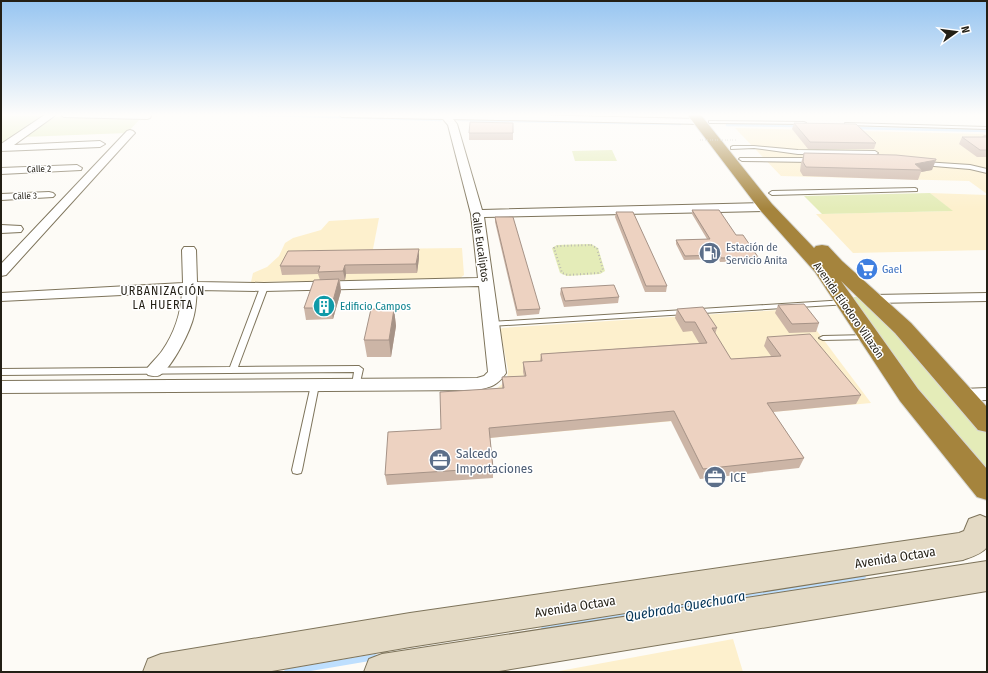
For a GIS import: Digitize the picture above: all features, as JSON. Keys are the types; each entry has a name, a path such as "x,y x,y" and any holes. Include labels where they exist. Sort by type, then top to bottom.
{"highway":[{"name":"Avenida Eliodoro Villazón","path":"717,145 769,200 903,328 987,423"},
{"name":"Avenida Eliodoro Villazón","path":"731,145 737,149 769,200 822,268 868,337 909,394 987,489"}],"main road":[{"name":"Avenida Octava","path":"161,672 410,630 955,548 975,540 984,530"},
{"path":"401,670 987,576"}],"street":[{"path":"2,148 66,145"},
{"path":"1,272 119,145"},
{"name":"Calle Eucaliptos","path":"356,385 477,384 490,381 497,373 476,214 456,145"},
{"name":"Calle 2","path":"1,171 78,168"},
{"name":"Calle 3","path":"1,197 49,195"},
{"path":"476,214 769,200"},
{"path":"1,229 17,229"},
{"path":"154,371 168,356 182,331 191,286 189,250"},
{"path":"1,297 179,288 191,286 264,287 486,282"},
{"path":"873,300 987,297"},
{"path":"1,387 356,385"},
{"path":"962,395 987,394"},
{"path":"401,670 410,630"}],"lane":[{"path":"737,149 754,147 798,152 876,153"},
{"path":"737,149 821,160"},
{"path":"917,164 970,166 987,171"},
{"path":"769,200 915,190"},
{"path":"233,370 264,287"},
{"path":"491,324 846,302"},
{"path":"823,338 868,337"},
{"path":"1,372 359,369 356,385"},
{"path":"297,470 315,385"}],"path":[{"path":"731,145 737,149"},
{"path":"591,245 597,248 603,270 602,272 599,274 568,275 562,273 554,248 558,246 591,245"}],"shaded area":[{"path":"752,145 987,145 987,194 969,181 781,176"},
{"path":"930,193 987,195 987,250 853,253 816,214 952,211"},
{"path":"379,218 373,249 462,248 464,275 459,279 251,282 253,273 267,267 279,256 285,243 293,238 321,230 329,221"},
{"path":"794,309 805,315 871,403 489,438 495,390 507,380 508,370 500,330 502,328"},
{"path":"733,639 743,672 554,672"}],"green space":[{"path":"612,150 617,161 575,161 572,151"},
{"path":"930,193 953,211 822,214 804,196"},
{"path":"591,244 598,248 605,271 600,274 567,276 560,273 552,248 557,245"},
{"path":"849,297 862,297 908,343 987,433 987,472 936,417"}],"building":[{"path":"974,145 987,145 987,150 980,150"},
{"path":"804,153 896,155 936,160 915,164 922,170 806,167 803,162"},
{"path":"692,210 719,210 736,235 743,235 758,257 721,258 720,255 685,256 676,240 710,239"},
{"path":"616,212 633,212 667,286 646,286"},
{"path":"495,217 513,217 540,309 517,310"},
{"path":"419,249 416,264 345,265 343,271 318,272 320,266 280,266 288,251"},
{"path":"339,279 331,308 304,308 314,280"},
{"path":"614,285 619,297 565,301 561,288"},
{"path":"804,304 819,323 792,324 778,305"},
{"path":"703,307 717,328 712,328 731,359 781,356 767,337 810,334 861,395 767,403 804,458 703,469 674,411 489,428 493,468 385,475 388,432 441,429 440,392 504,388 502,377 526,376 523,362 542,361 541,354 707,343 695,322 685,322 677,309"},
{"path":"371,309 394,309 389,340 364,340"}],"waterway":[{"name":"Quebrada Quechuara","path":"544,629 863,576"},
{"name":"Quebrada Quechuara","path":"287,672 375,657"}],"place":[{"name":"Estación de Servicio Anita","path":"710,253"},
{"name":"Gael","path":"867,269"},
{"name":"Edificio Campos","path":"324,306"},
{"name":"Salcedo Importaciones","path":"440,460"},
{"name":"ICE","path":"715,477"}],"district":[{"name":"URBANIZACIÓN LA HUERTA","path":"163,298"}]}
